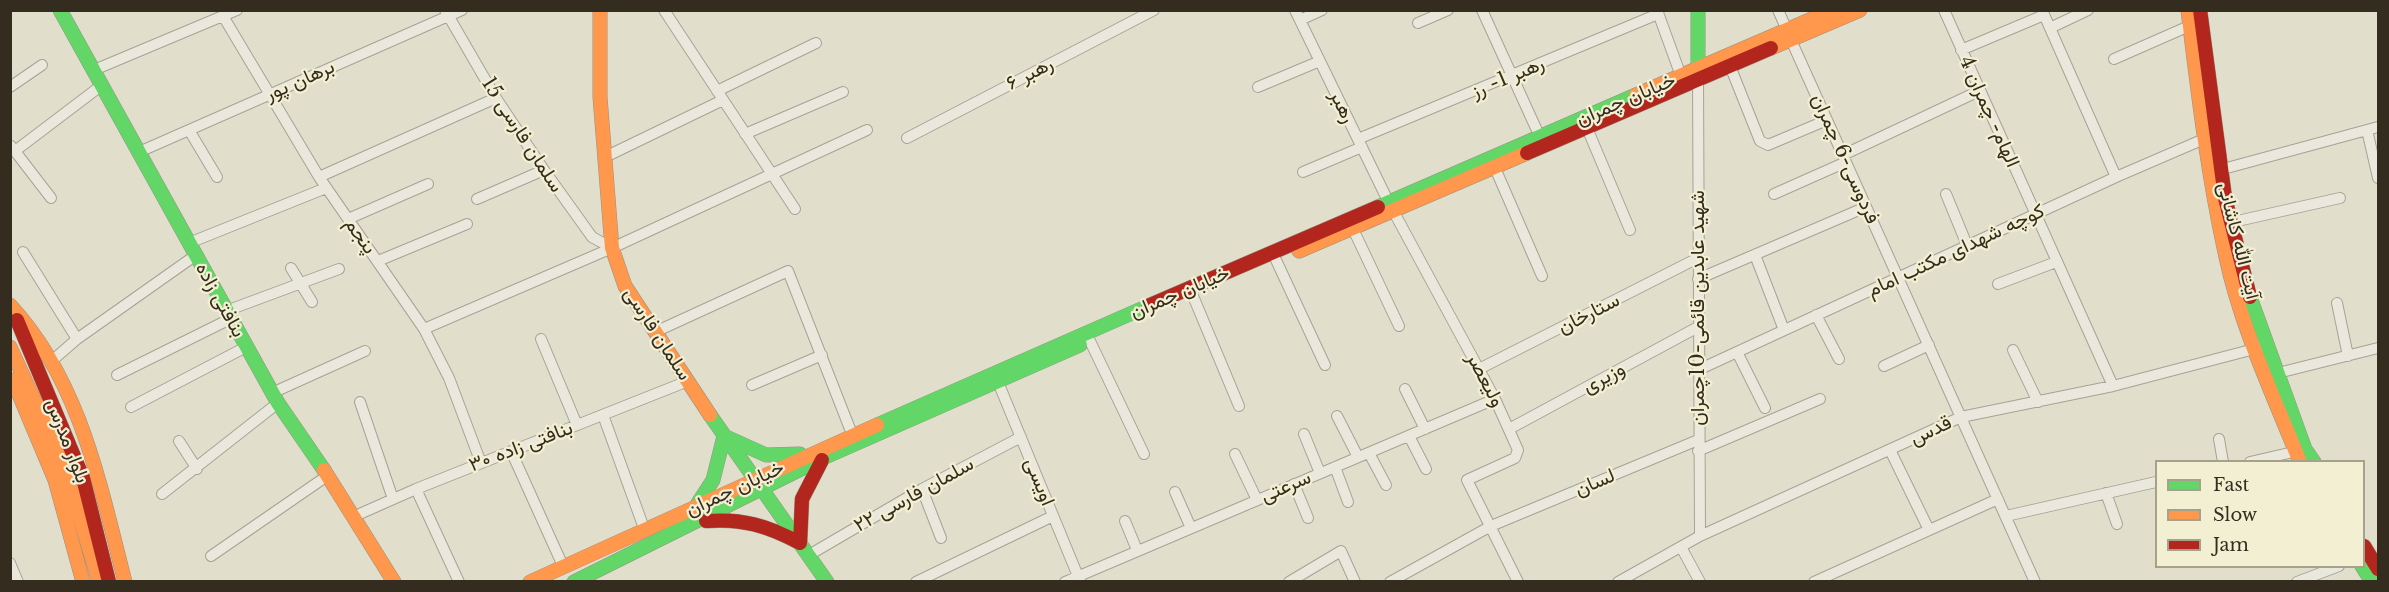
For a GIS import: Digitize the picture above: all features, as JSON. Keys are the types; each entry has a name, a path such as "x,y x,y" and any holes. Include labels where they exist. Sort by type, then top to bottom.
{"main road":[{"name":"بنافتی زاده","path":"60,10 275,398 355,516 394,582"},
{"name":"سلمان فارسی","path":"600,10 600,97 612,248 624,286 724,436 827,582"},
{"path":"1698,10 1698,75"},
{"name":"خیابان چمران","path":"530,582 645,531 695,515 820,455 998,382 1276,260 1353,230 1391,208 1540,137 1681,76 1698,75 1730,66 1833,10"},
{"name":"خیابان چمران","path":"820,455 852,434 1391,208 1495,168 1789,35 1860,10"},
{"name":"آیت الله کاشانی","path":"2193,15 2209,137 2224,224 2261,348 2300,454"},
{"path":"10,305 23,315 54,359 97,476 125,582"},
{"name":"بلوار مدرس","path":"10,305 82,478 109,582"},
{"name":"بلوار مدرس","path":"10,347 64,465 99,582"},
{"path":"10,374 14,392 55,480 83,582"},
{"path":"724,436 766,455 787,457 820,455 801,495 798,513 800,543 767,525 746,520 695,515 717,472 724,436"},
{"name":"خیابان چمران","path":"574,582 651,544 695,515"},
{"path":"645,531 651,544"},
{"path":"2365,548 2379,569"},
{"path":"2363,568 2372,582"}],"street":[{"path":"94,70 237,10"},
{"name":"برهان پور","path":"139,152 270,95 446,13 462,10"},
{"name":"رهبر ۶","path":"907,138 1154,10"},
{"path":"1298,15 1322,10"},
{"path":"1418,23 1448,10"},
{"path":"1482,10 1540,137"},
{"name":"فردوسی-6 چمران","path":"1778,10 2035,582"},
{"name":"الهام- چمران 4","path":"1944,10 1978,91 2113,387"},
{"path":"2049,28 2088,10"},
{"path":"669,12 795,209"},
{"path":"1657,12 1681,76"},
{"name":"رهبر 1- رز","path":"1304,172 1360,143 1657,12"},
{"name":"سلمان فارسی 15","path":"446,13 496,98 544,170 592,237 612,248"},
{"path":"1961,50 2043,13 2116,177"},
{"name":"رهبر","path":"1298,15 1391,208"},
{"path":"2114,59 2193,15"},
{"name":"پنجم","path":"223,16 326,188 424,329 449,378 481,463"},
{"path":"605,157 816,43"},
{"path":"1258,87 1320,61"},
{"path":"10,87 42,65"},
{"path":"1730,66 1760,141 1768,145 1827,120"},
{"name":"شهید عابدین قائمی-10چمران","path":"1698,75 1700,536"},
{"path":"51,198 13,148 102,85"},
{"path":"1774,194 1978,91"},
{"path":"746,134 843,92"},
{"path":"319,177 496,98"},
{"path":"2215,171 2379,127"},
{"path":"1587,128 1630,230"},
{"path":"424,329 612,248 867,129"},
{"path":"189,130 217,177"},
{"path":"2367,130 2379,178"},
{"name":"کوچه شهدای مکتب امام","path":"1698,370 2116,177 2209,137"},
{"path":"1495,168 1542,276"},
{"path":"477,199 544,170"},
{"path":"348,219 428,184"},
{"path":"54,359 192,249 326,188"},
{"path":"1946,194 1967,245"},
{"path":"2224,224 2340,198"},
{"path":"1698,279 1866,207"},
{"name":"ولیعصر","path":"1391,208 1495,399 1518,450 1515,458 1467,480 1491,526"},
{"path":"378,261 467,224"},
{"path":"1353,230 1399,326"},
{"path":"23,252 77,339"},
{"path":"1755,255 1784,330"},
{"name":"ستارخان","path":"1479,369 1698,258"},
{"path":"1276,260 1325,366"},
{"path":"1998,284 2056,262"},
{"path":"291,268 312,302"},
{"path":"117,375 228,315 339,269"},
{"path":"655,332 788,271 852,434"},
{"path":"1193,296 1239,406"},
{"path":"2337,303 2348,356"},
{"path":"1816,315 1839,358"},
{"name":"وزیری","path":"1509,429 1698,327"},
{"path":"540,339 577,425"},
{"path":"1090,341 1144,454"},
{"path":"1884,366 1929,345"},
{"path":"131,407 246,347"},
{"name":"قدس","path":"1618,582 1700,536 1961,417 2113,387 2261,348"},
{"path":"2272,374 2379,348"},
{"path":"2013,350 2038,402"},
{"path":"162,494 197,469 275,398 365,351"},
{"path":"1737,352 1765,408"},
{"path":"752,385 822,355"},
{"name":"بنافتی زاده ۳۰","path":"355,516 416,489 688,381"},
{"name":"اویسی","path":"998,382 1079,578"},
{"path":"1405,389 1425,429"},
{"name":"سرعتی","path":"1065,582 1079,578 1137,550 1495,399"},
{"name":"لسان","path":"1390,582 1491,526 1820,399"},
{"path":"360,402 393,499"},
{"path":"603,415 645,531"},
{"path":"1337,416 1358,457"},
{"path":"1304,434 1320,473"},
{"path":"1408,436 1426,469"},
{"name":"سلمان فارسی ۲۲","path":"809,555 922,489 1021,437"},
{"path":"2219,439 2223,460"},
{"path":"179,441 197,469"},
{"path":"1890,450 1929,530"},
{"path":"511,451 563,566"},
{"path":"1369,453 1386,484"},
{"path":"1235,454 1257,500"},
{"path":"2262,460 2300,454"},
{"path":"1335,467 1348,502"},
{"path":"211,556 327,476"},
{"path":"2006,516 2155,482"},
{"path":"1294,484 1308,518"},
{"path":"416,489 459,582"},
{"path":"922,489 941,538"},
{"path":"1175,492 1191,528"},
{"path":"2106,493 2117,524"},
{"path":"1814,582 1998,499"},
{"path":"916,582 1053,516"},
{"path":"1125,521 1137,550"},
{"path":"1491,526 1518,582"},
{"path":"1681,547 1700,582"},
{"path":"1289,582 1341,551 1355,582"},
{"path":"10,563 18,582"},
{"path":"2297,582 2336,568"}],"traffic: fast":[{"path":"60,10 278,403 324,470"},
{"path":"1698,10 1698,69"},
{"path":"1378,207 1636,95"},
{"path":"2250,297 2305,449 2313,460"},
{"path":"877,425 1148,306"},
{"path":"574,582 823,458 1080,345"},
{"path":"710,415 827,582"},
{"path":"698,503 713,480 724,436 766,455 800,454"},
{"path":"2363,568 2372,582"}],"traffic: slow":[{"path":"600,10 600,97 612,248 625,286 710,415"},
{"path":"1636,95 1833,10"},
{"path":"1771,48 1860,10"},
{"path":"2188,10 2209,165 2232,283 2258,361 2299,460"},
{"path":"1299,251 1527,153"},
{"path":"10,305 34,334 71,400 96,472 125,582"},
{"path":"10,347 64,465 98,578"},
{"path":"13,380 55,480 83,582"},
{"path":"530,582 877,425"},
{"path":"324,470 394,582"}],"traffic: jam":[{"path":"2200,10 2225,198 2250,297"},
{"path":"1527,153 1771,48"},
{"path":"1148,306 1378,207"},
{"path":"17,320 83,478 109,582"},
{"path":"706,521 755,524 800,543 802,499 822,460"},
{"path":"2365,548 2378,569"}]}
